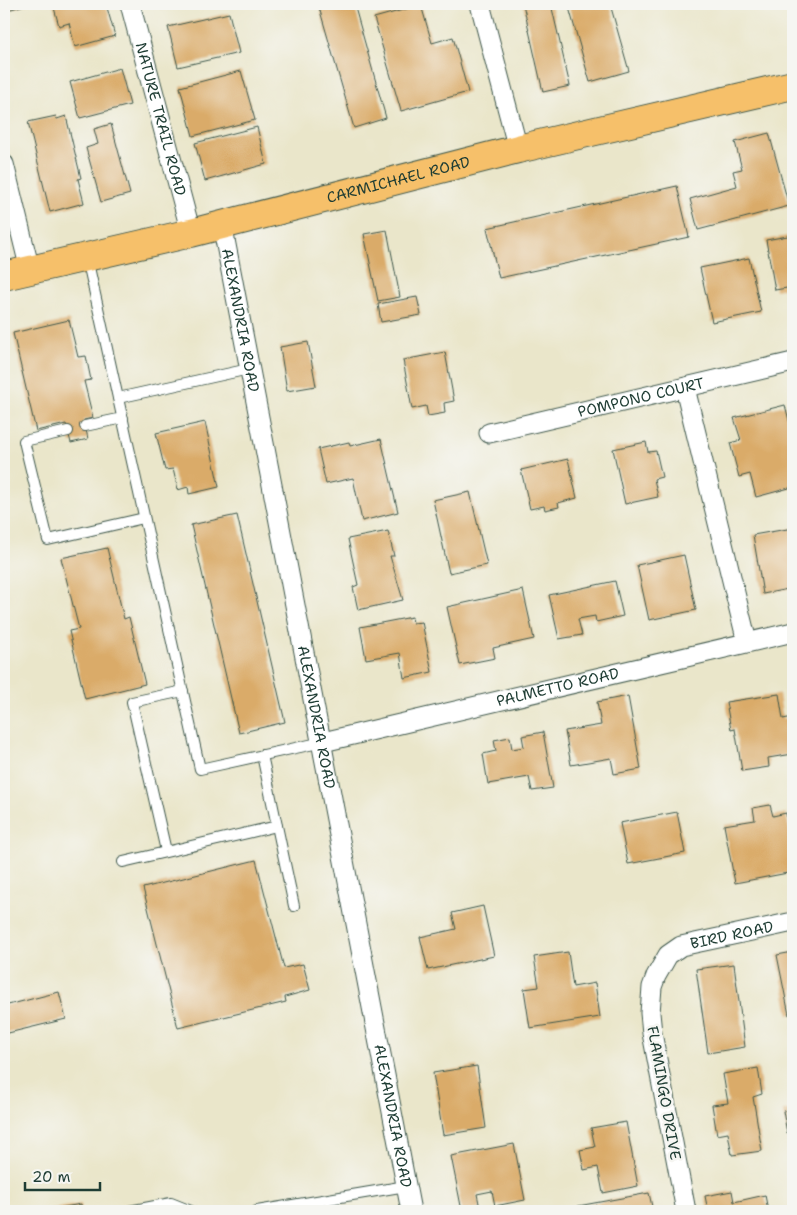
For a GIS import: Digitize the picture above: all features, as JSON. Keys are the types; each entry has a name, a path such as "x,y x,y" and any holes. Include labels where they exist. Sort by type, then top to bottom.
{"main road":[{"name":"CARMICHAEL ROAD","path":"4,276 191,233 518,149 793,85"}],"street":[{"name":"NATURE TRAIL ROAD","path":"130,4 191,233"},
{"path":"480,4 518,149"},
{"path":"4,164 30,270"},
{"name":"ALEXANDRIA ROAD","path":"222,224 323,742 411,1211"},
{"name":"POMPONO COURT","path":"489,433 793,362"},
{"path":"685,388 747,642"},
{"name":"PALMETTO ROAD","path":"323,742 793,632"},
{"name":"BIRD ROAD","path":"656,976 668,955 680,946 793,922"},
{"name":"FLAMINGO DRIVE","path":"656,976 650,999 652,1033 686,1211"}],"lane":[{"path":"87,257 200,769 323,742"},
{"path":"118,398 249,369"},
{"path":"85,426 123,418"},
{"path":"68,431 24,441 48,540 144,518"},
{"path":"166,852 132,702 183,690"},
{"path":"262,755 294,906"},
{"path":"123,862 277,826"},
{"path":"257,1211 406,1186"},
{"path":"129,1211 171,1203 191,1211"}],"building":[{"path":"6,4 28,4 8,10"},
{"path":"53,4 106,4 115,36 75,47 69,23 59,26"},
{"path":"158,4 177,4 160,9"},
{"path":"318,4 354,4 386,118 354,128"},
{"path":"523,4 551,4 570,86 543,92"},
{"path":"568,4 610,4 629,71 590,82"},
{"path":"421,5 432,43 453,37 468,92 401,111 374,18"},
{"path":"229,13 239,53 178,67 168,27"},
{"path":"120,68 130,105 80,118 70,82"},
{"path":"241,71 255,120 193,136 180,87"},
{"path":"56,116 57,119 66,116 81,178 78,179 84,203 50,212 28,122"},
{"path":"111,124 130,194 101,202 86,148 98,144 94,129"},
{"path":"257,127 266,164 205,181 195,143"},
{"path":"769,133 789,206 698,230 690,199 737,186 733,171 742,169 735,142"},
{"path":"677,186 689,237 499,278 487,228"},
{"path":"387,230 400,297 378,301 364,234"},
{"path":"793,235 793,287 775,290 766,240"},
{"path":"749,258 761,312 712,322 700,268"},
{"path":"417,297 421,315 381,322 378,304"},
{"path":"69,320 78,357 86,356 91,380 84,381 93,418 84,420 88,439 71,443 66,424 36,431 13,333"},
{"path":"308,342 316,386 287,391 280,347"},
{"path":"445,352 454,401 444,403 445,413 428,416 426,406 412,409 403,360"},
{"path":"785,405 793,436 793,487 756,497 750,474 739,477 730,443 741,440 734,418"},
{"path":"205,422 219,487 189,494 188,487 178,490 173,469 165,470 156,433"},
{"path":"381,439 398,512 362,521 353,478 326,484 318,449 349,442 350,446"},
{"path":"646,442 648,452 656,451 662,477 654,479 658,497 625,504 613,449"},
{"path":"568,459 577,498 558,503 559,507 545,510 544,506 530,509 521,470"},
{"path":"470,492 487,565 449,573 433,500"},
{"path":"237,515 285,722 239,733 191,525"},
{"path":"793,528 793,588 763,594 753,535"},
{"path":"388,531 394,556 390,556 403,600 358,610 353,587 358,585 348,539"},
{"path":"107,548 124,619 129,617 145,684 85,699 69,631 79,629 61,558"},
{"path":"684,555 696,610 649,620 637,565"},
{"path":"615,581 623,616 596,622 595,616 578,619 582,635 559,639 549,595"},
{"path":"523,590 534,639 493,648 495,658 460,665 447,607"},
{"path":"412,617 413,623 422,622 432,672 404,678 400,653 366,659 360,627"},
{"path":"779,694 783,719 793,717 793,754 768,758 769,767 742,771 735,729 731,730 726,702"},
{"path":"628,696 641,769 614,774 611,758 571,765 565,731 601,725 597,702"},
{"path":"543,732 553,788 532,791 529,777 488,784 483,754 496,751 494,740 510,737 512,749 524,747 522,736"},
{"path":"770,805 773,816 786,813 793,849 793,872 735,883 724,825 755,820 753,808"},
{"path":"677,812 685,853 628,864 620,823"},
{"path":"256,860 284,968 303,964 310,990 285,997 286,1002 178,1028 143,888"},
{"path":"483,906 494,956 428,970 420,937 456,929 452,913"},
{"path":"568,952 573,987 595,983 600,1017 530,1028 524,989 539,987 534,957"},
{"path":"793,952 793,1014 789,1015 777,955"},
{"path":"734,964 745,1047 708,1053 696,969"},
{"path":"59,992 66,1019 4,1034 4,1006"},
{"path":"477,1066 486,1128 443,1135 433,1073"},
{"path":"758,1068 762,1094 753,1097 762,1151 732,1155 728,1133 717,1135 712,1105 728,1103 723,1074"},
{"path":"793,1110 793,1132 787,1133 783,1111"},
{"path":"626,1122 638,1186 603,1193 598,1167 584,1170 580,1150 595,1147 591,1128"},
{"path":"514,1144 525,1200 495,1206 492,1191 477,1194 480,1208 462,1211 451,1156"},
{"path":"732,1191 734,1202 765,1195 768,1211 708,1211 705,1196"},
{"path":"649,1193 653,1211 579,1211 578,1206"},
{"path":"81,1204 82,1211 48,1211 48,1210"}]}
